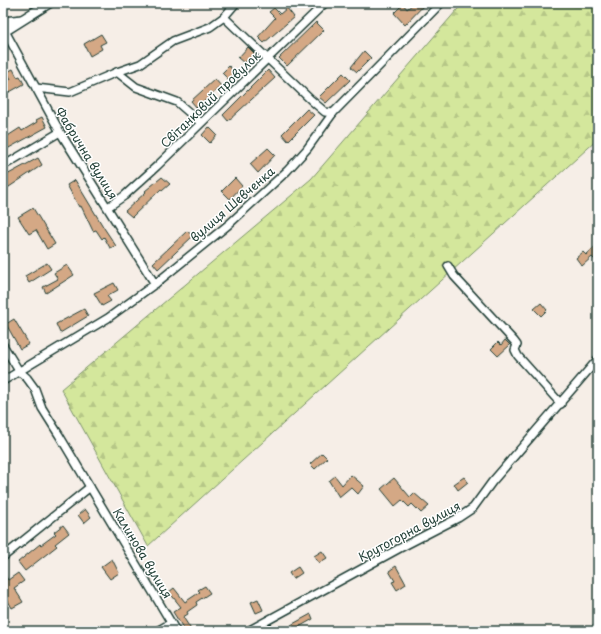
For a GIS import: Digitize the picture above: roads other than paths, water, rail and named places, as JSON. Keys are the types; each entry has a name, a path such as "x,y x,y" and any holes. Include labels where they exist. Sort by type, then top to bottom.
{"street":[{"path":"4,32 49,3"},
{"path":"36,88 70,92 140,64 173,41 204,30 224,17 236,3"},
{"name":"Світанковий провулок","path":"108,207 124,196 151,171 324,3"},
{"name":"вулиця Шевченка","path":"3,381 108,318 155,284 228,225 265,193 307,149 333,113 441,3"},
{"path":"224,17 324,112 333,113"},
{"path":"3,21 22,19"},
{"name":"Фабрична вулиця","path":"4,32 60,132 155,284"},
{"path":"117,72 136,87 176,102 200,122"},
{"path":"3,166 60,132"},
{"path":"448,266 454,276 514,341 516,344 515,350 518,356 561,404"},
{"path":"3,345 19,371"},
{"name":"Крутогорна вулиця","path":"248,631 458,518 473,508 492,482 561,404 598,359"},
{"name":"Калинова вулиця","path":"19,371 27,378 34,389 42,408 176,631"},
{"path":"3,557 90,487"},
{"path":"157,631 171,623"}]}
